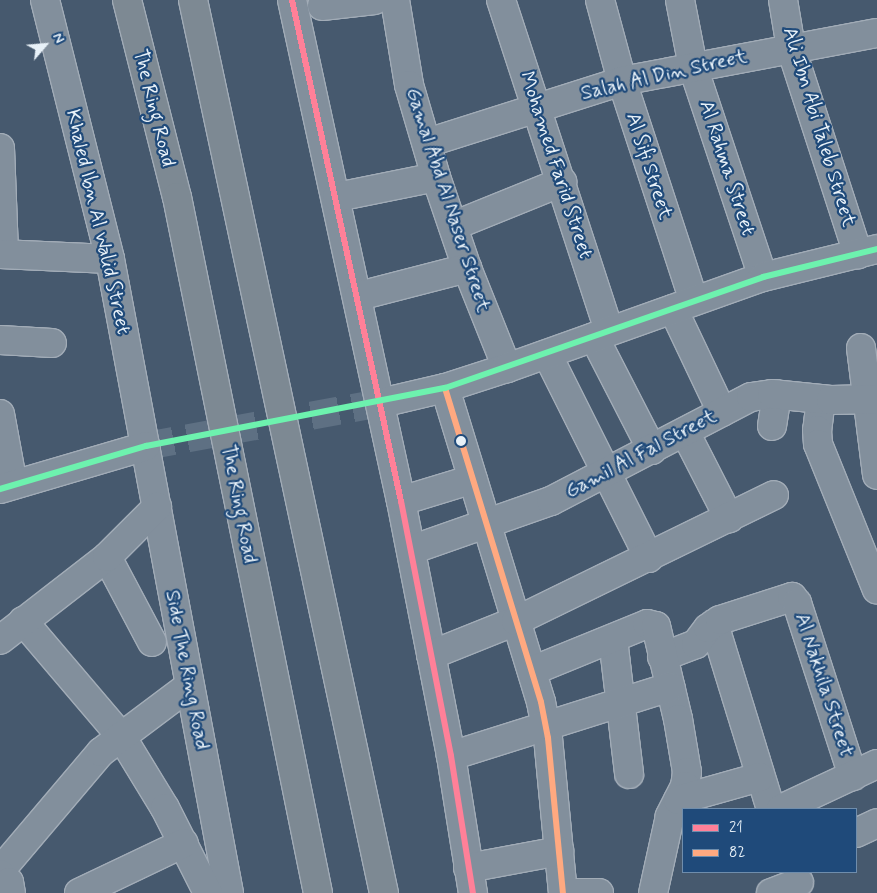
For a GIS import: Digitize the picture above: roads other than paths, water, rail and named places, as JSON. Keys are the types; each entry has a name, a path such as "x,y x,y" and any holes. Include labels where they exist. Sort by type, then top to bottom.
{"highway":[{"name":"The Ring Road","path":"127,0 176,197 318,893"},
{"path":"193,0 384,893"}],"street":[{"name":"Khaled Ibn Al Walid Street","path":"45,0 105,259 138,449"},
{"path":"292,0 359,296 402,501 451,756 470,881 559,851"},
{"path":"322,6 375,0"},
{"name":"Gamal Abd Al Naser Street","path":"395,0 409,85 436,177 467,268 507,368"},
{"name":"Mohamed Farid Street","path":"501,0 562,182 602,334 652,450"},
{"name":"Al Sifi Street","path":"600,0 683,305 722,412"},
{"name":"Al Rahma Street","path":"680,0 693,67 763,278"},
{"name":"Ali Ibn Abi Taleb Street","path":"783,0 791,48 868,251"},
{"name":"Salah Al Din Street","path":"426,144 622,81 877,33"},
{"path":"0,148 2,254 105,259"},
{"path":"337,197 436,177"},
{"path":"453,226 562,182"},
{"path":"381,403 446,388 763,278 868,251"},
{"path":"359,296 467,268"},
{"path":"0,340 52,343"},
{"path":"861,348 872,399 877,476"},
{"path":"547,354 649,558"},
{"path":"446,388 532,671 546,725 563,893"},
{"path":"772,426 777,394"},
{"name":"Gamil Al Fal Street","path":"410,550 550,501 752,397 777,394 821,399 872,399"},
{"path":"821,399 818,444 877,590"},
{"path":"0,414 6,487 138,449"},
{"path":"685,432 729,518"},
{"name":"Side The Ring Road","path":"138,449 157,507 229,893"},
{"path":"402,501 473,479"},
{"path":"431,656 516,621 649,558 774,495"},
{"path":"0,640 107,557 157,507"},
{"path":"107,557 152,642"},
{"name":"Al Nakhila Street","path":"714,624 792,597 797,603 853,776"},
{"path":"23,621 121,736 184,843 208,893"},
{"path":"532,671 652,624 670,687 687,772 678,800 670,816 653,893"},
{"path":"662,657 696,644 714,624"},
{"path":"714,624 771,808"},
{"path":"613,639 629,774"},
{"path":"11,893 9,882 0,873 83,771 121,736 189,686"},
{"path":"451,756 620,700 670,687"},
{"path":"783,808 877,764"},
{"path":"678,800 760,777"},
{"path":"857,833 877,823"},
{"path":"79,893 184,843"},
{"path":"771,893 799,882"},
{"path":"573,893 599,893"}],"tunnel":[{"path":"146,446 381,403"}]}
